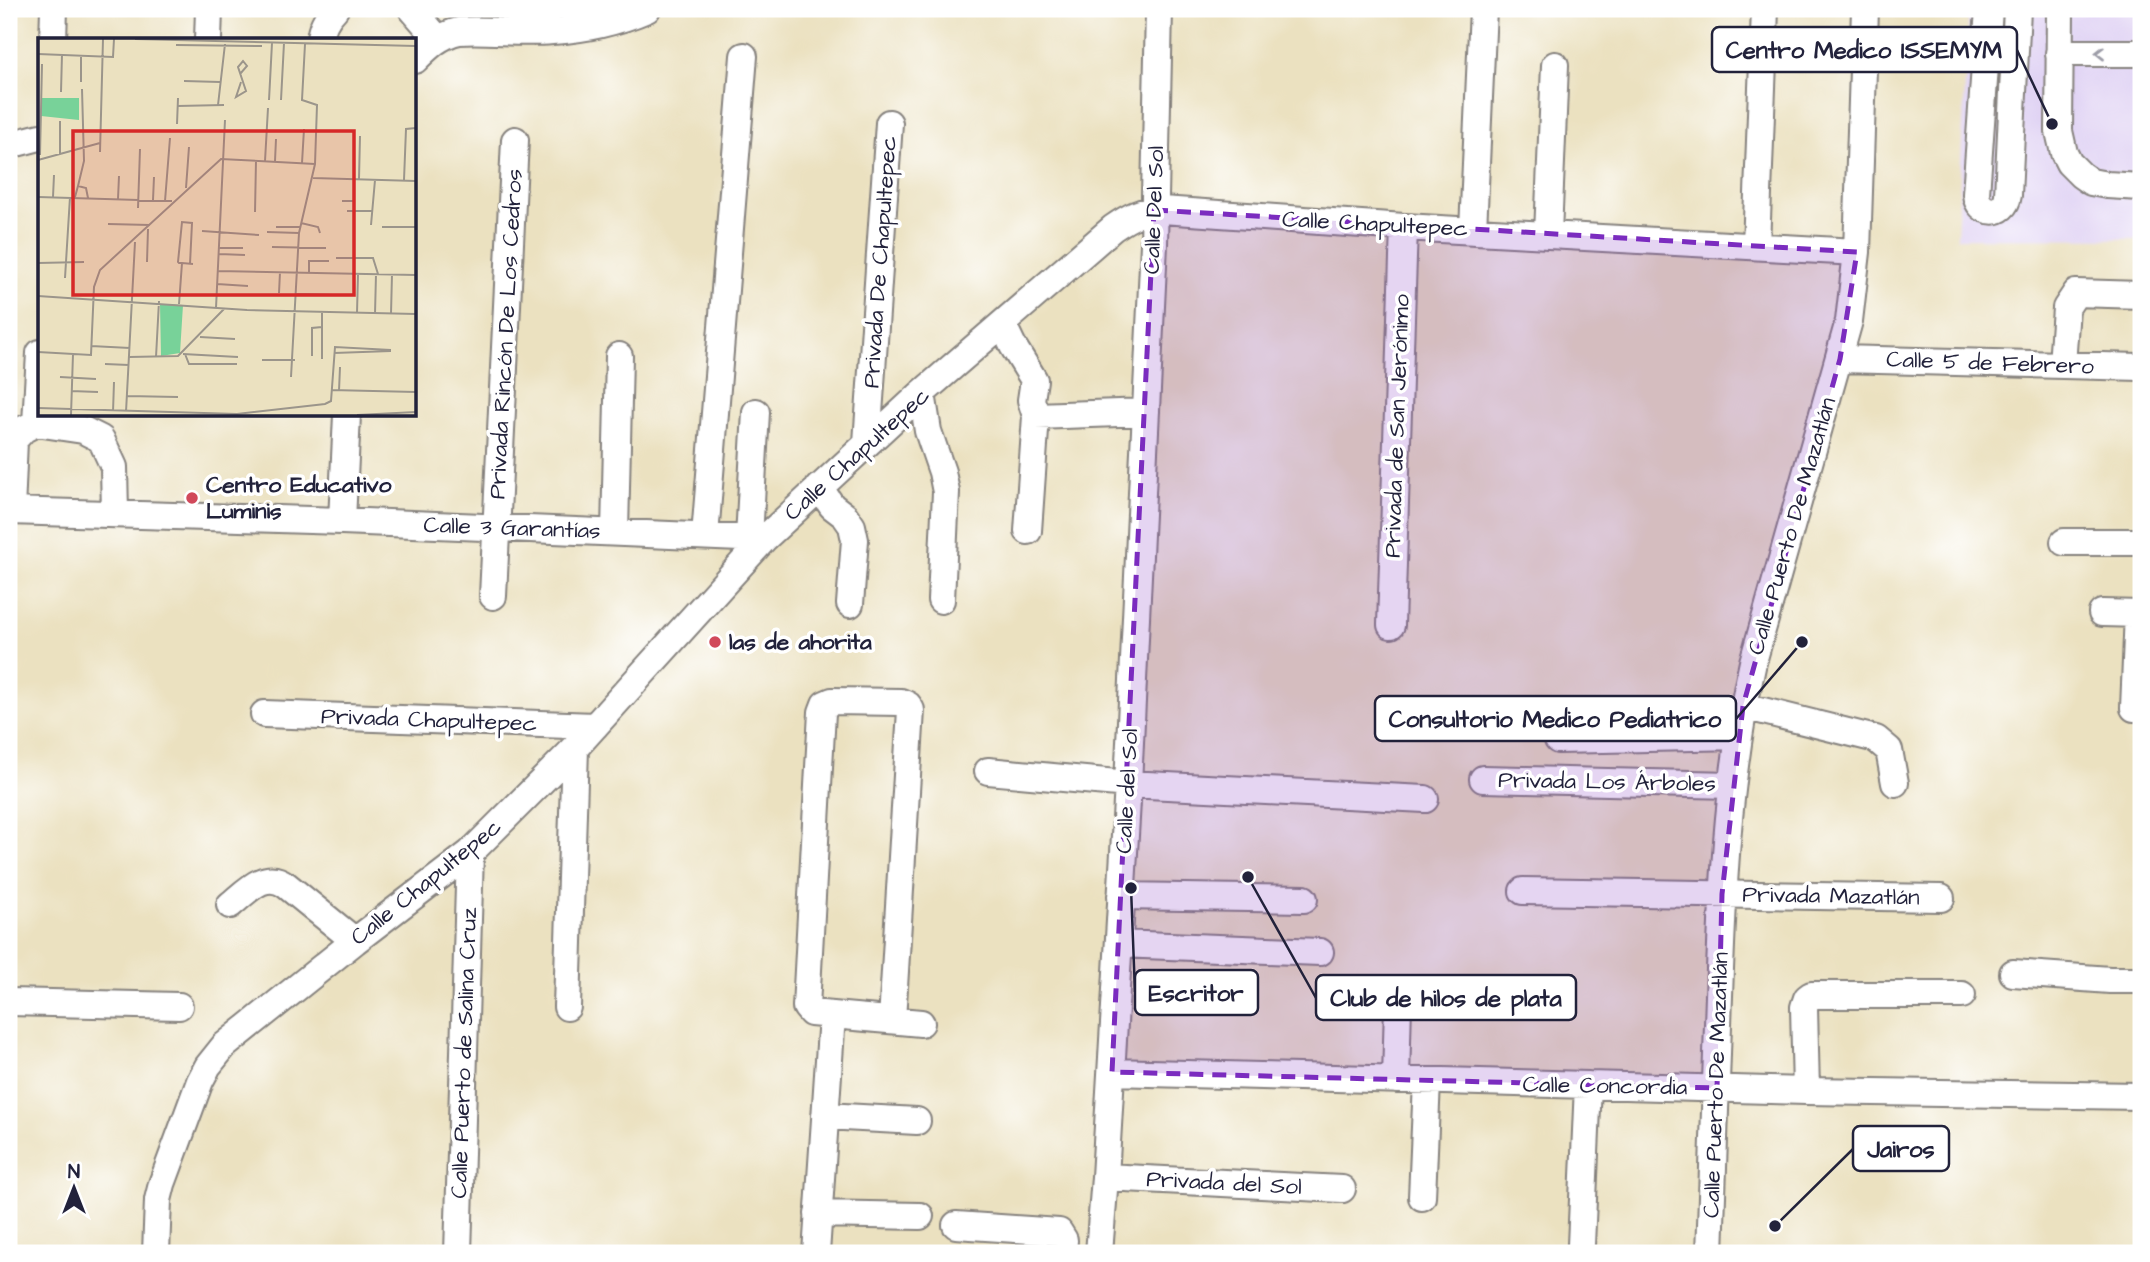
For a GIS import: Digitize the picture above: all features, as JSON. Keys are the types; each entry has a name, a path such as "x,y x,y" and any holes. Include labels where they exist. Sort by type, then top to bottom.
{"street":[{"path":"53,38 54,9"},
{"path":"208,38 209,9"},
{"path":"320,38 327,18 335,9"},
{"path":"412,9 439,39"},
{"path":"416,59 448,33 550,32 626,18 647,9"},
{"name":"Calle Del Sol","path":"1146,412 1159,9"},
{"path":"1473,230 1483,9"},
{"path":"1756,246 1765,9"},
{"name":"Calle Puerto De Mazatlán","path":"1710,1253 1722,894 1731,785 1743,706 1754,662 1840,359 1854,294 1866,9"},
{"path":"1989,9 1976,194 1983,209 1994,210 2004,205 2008,195 2017,9"},
{"path":"2060,9 2060,141 2069,163 2091,182 2141,187"},
{"path":"2059,53 2141,53"},
{"path":"705,536 744,56"},
{"path":"1548,234 1555,65"},
{"name":"Privada De Chapultepec","path":"867,443 889,123"},
{"path":"9,145 38,138"},
{"name":"Privada Rincón De Los Cedros","path":"493,596 515,140"},
{"name":"Calle Chapultepec","path":"156,1253 158,1200 162,1184 195,1094 208,1066 224,1046 470,853 575,748 756,539 819,487 922,393 1112,228 1131,215 1154,210 1857,252"},
{"name":"Privada de San Jerónimo","path":"1391,625 1404,227"},
{"path":"2062,365 2066,308 2076,293 2141,295"},
{"path":"1003,325 1034,380 1031,400 1036,416 1028,531"},
{"path":"615,532 619,356"},
{"name":"Calle 5 de Febrero","path":"1840,359 2141,367"},
{"path":"36,423 38,388"},
{"path":"922,393 932,444 946,492 941,600"},
{"path":"756,412 756,539"},
{"path":"1036,416 1146,412"},
{"name":"Calle del Sol","path":"1099,1253 1112,1072 1146,412"},
{"path":"342,521 347,416"},
{"path":"10,511 14,440 24,429 36,423 83,430 101,439 114,467 115,513"},
{"path":"819,487 832,506 845,516 852,526 855,540 850,604"},
{"name":"Calle 3 Garantías","path":"10,511 342,521 756,539"},
{"path":"2064,542 2141,542"},
{"path":"2102,613 2140,613 2134,708"},
{"path":"892,1020 911,710 901,702 832,701 825,704 822,712 805,1003 811,1013 922,1023"},
{"path":"1743,706 1876,738 1889,750 1895,783"},
{"name":"Privada Chapultepec","path":"264,714 595,726"},
{"path":"1558,740 1739,736"},
{"path":"567,1007 575,748"},
{"path":"988,771 1128,784 1425,799"},
{"name":"Privada Los Árboles","path":"1483,779 1731,785"},
{"name":"Calle Puerto de Salina Cruz","path":"458,1253 470,853"},
{"path":"230,905 255,884 270,878 276,879 355,941"},
{"name":"Privada Mazatlán","path":"1523,891 1941,898"},
{"path":"1121,895 1304,899"},
{"path":"1119,944 1320,952"},
{"path":"2013,972 2141,980"},
{"path":"1805,1091 1804,1007 1811,995 1962,995"},
{"path":"9,1002 179,1006"},
{"path":"9,1018 66,1017 83,1004"},
{"path":"1396,1080 1398,1004"},
{"path":"816,1253 832,1015"},
{"name":"Calle Concordia","path":"1112,1072 1805,1091 2141,1096"},
{"path":"1422,1197 1427,1081"},
{"path":"1581,1245 1588,1085"},
{"path":"825,1116 917,1121"},
{"name":"Privada del Sol","path":"1105,1177 1342,1188"},
{"path":"818,1214 920,1216"},
{"path":"956,1225 1059,1232 1064,1240 1063,1253"}],"highlighted area":[{"path":"1154,210 1857,252 1840,359 1743,706 1722,894 1717,1088 1112,1072"}],"shaded area":[{"path":"1969,9 2141,9 2141,239 1957,238"}],"place":[{"name":"Centro Medico ISSEMYM","path":"2052,124"},
{"name":"Centro Educativo Luminis","path":"192,498"},
{"name":"las de ahorita","path":"715,642"},
{"name":"Consultorio Medico Pediatrico","path":"1802,642"},
{"name":"Club de hilos de plata","path":"1248,877"},
{"name":"Escritor","path":"1131,888"},
{"name":"Jairos","path":"1775,1226"}]}
